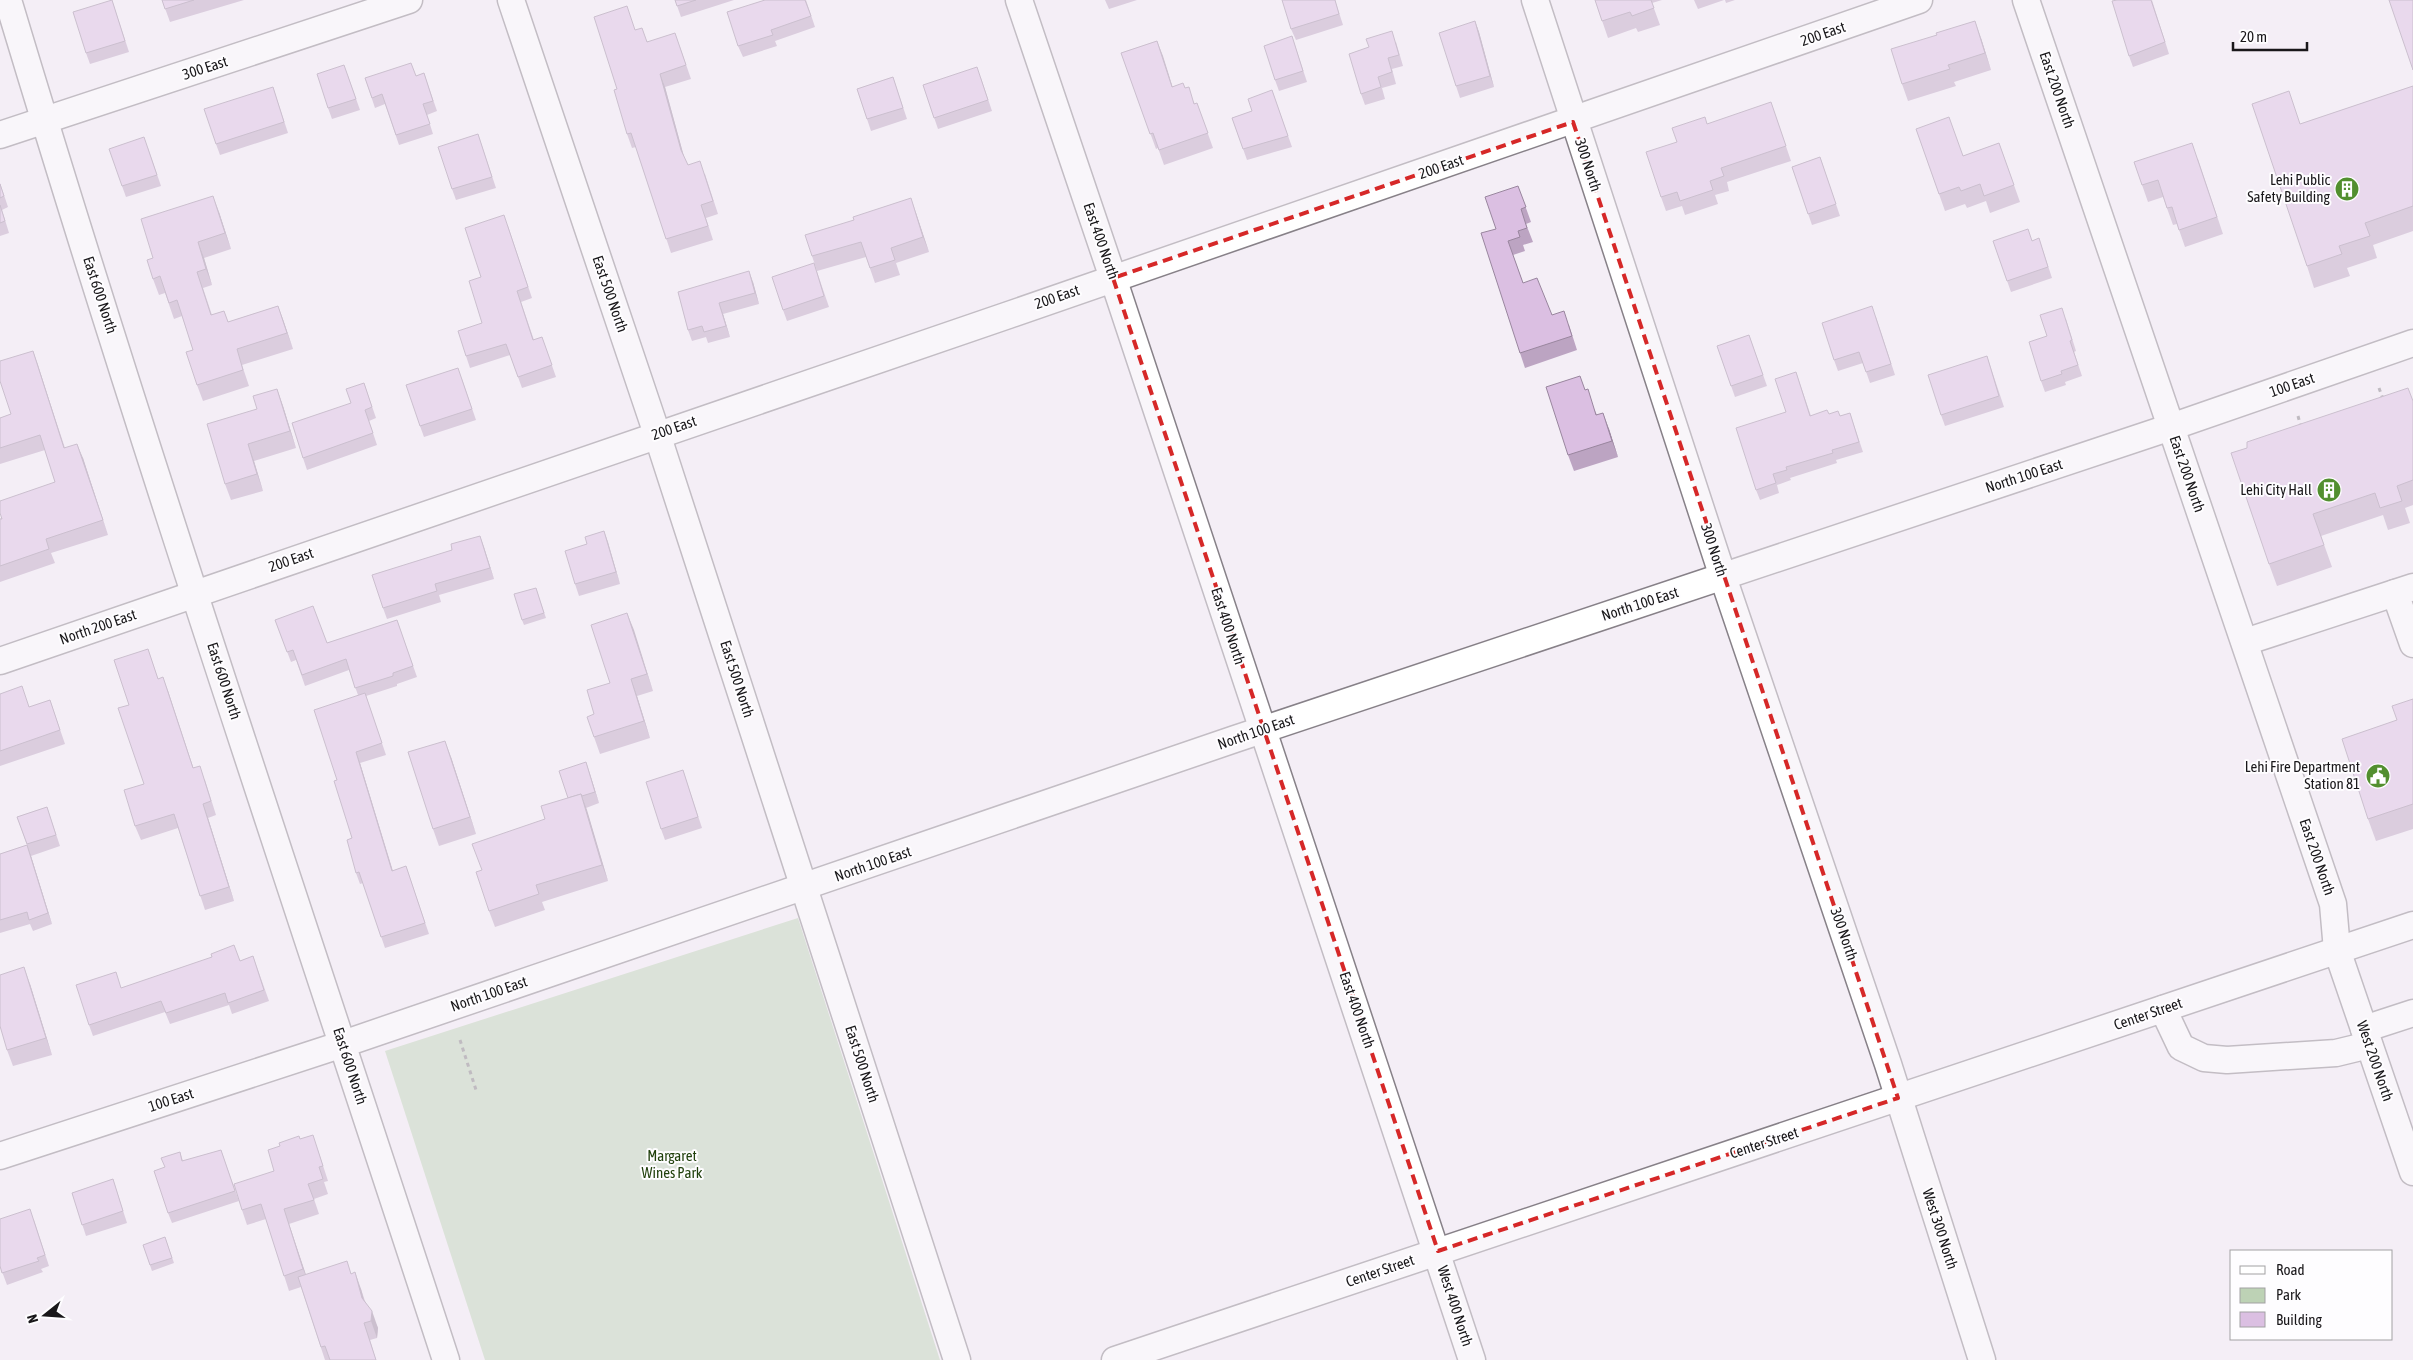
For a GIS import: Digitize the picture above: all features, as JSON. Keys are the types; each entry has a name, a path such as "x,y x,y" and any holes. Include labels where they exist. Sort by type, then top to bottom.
{"street":[{"name":"East 600 North","path":"8,0 44,122 195,593 446,1360"},
{"name":"300 East","path":"0,135 409,0"},
{"name":"East 500 North","path":"511,0 657,434 957,1360"},
{"name":"East 400 North","path":"1018,0 1114,278 1262,730 1438,1252"},
{"name":"300 North","path":"1535,0 1573,122 1723,577 1898,1098"},
{"name":"200 East","path":"195,593 1573,122 1919,0"},
{"name":"East 200 North","path":"2026,0 2333,904 2337,950"},
{"name":"100 East","path":"2171,427 2413,343"},
{"name":"North 100 East","path":"343,1044 1262,730 2171,427"},
{"path":"2245,642 2404,590 2413,644"},
{"name":"North 200 East","path":"0,661 195,593"},
{"name":"Center Street","path":"1115,1360 2413,925"},
{"name":"West 200 North","path":"2337,950 2413,1172"},
{"path":"2163,1009 2181,1046 2204,1058 2227,1060 2336,1053 2413,1013"},
{"name":"100 East","path":"0,1156 343,1044"},
{"name":"West 300 North","path":"1898,1098 1982,1360"},
{"name":"West 400 North","path":"1438,1252 1472,1360"}],"path":[{"path":"2379,388 2384,404"},
{"path":"2298,416 2302,431"},
{"path":"460,1040 476,1093"}],"highlighted area":[{"path":"1573,122 1898,1098 1438,1251 1113,278"}],"green space":[{"name":"Margaret Wines Park","path":"798,918 940,1360 485,1360 385,1051"}],"building":[{"path":"112,0 125,41 86,53 73,12"},
{"path":"162,0 194,0 165,9"},
{"path":"675,0 696,0 677,6"},
{"path":"765,0 805,0 811,16 771,30 773,35 738,46 727,12"},
{"path":"1282,0 1335,0 1339,14 1291,29"},
{"path":"1595,0 1651,0 1654,8 1632,16 1630,12 1602,21"},
{"path":"2151,0 2165,42 2129,56 2112,1"},
{"path":"2389,0 2413,0 2413,70"},
{"path":"627,6 635,30 642,28 647,42 675,33 686,65 660,74 681,150 688,165 700,161 713,201 701,205 708,226 666,239 631,133 627,134 614,90 617,89 594,17"},
{"path":"1475,21 1490,76 1456,86 1439,33"},
{"path":"1975,21 1985,53 1948,65 1950,69 1902,84 1891,49"},
{"path":"1392,31 1399,55 1388,58 1392,72 1378,77 1381,87 1361,94 1349,54 1369,47 1366,39"},
{"path":"1292,36 1303,71 1275,80 1264,46"},
{"path":"1157,41 1172,87 1183,83 1185,88 1189,87 1194,104 1197,103 1208,133 1159,150 1153,133 1150,134 1121,53"},
{"path":"411,63 416,76 424,73 433,101 423,104 430,124 396,135 382,94 372,98 365,78"},
{"path":"344,65 356,99 328,108 317,74"},
{"path":"977,67 988,100 934,118 923,85"},
{"path":"893,77 903,108 867,119 857,89"},
{"name":"Lehi Public Safety Building","path":"2413,86 2413,206 2365,223 2370,236 2339,246 2342,254 2307,266 2252,104 2289,91 2300,124"},
{"path":"273,87 284,122 216,144 204,109"},
{"path":"1272,90 1288,136 1243,149 1232,118 1252,111 1248,99"},
{"path":"1771,102 1786,146 1721,168 1724,176 1710,181 1713,190 1680,201 1677,192 1661,197 1646,152 1677,142 1672,128 1705,117 1707,124"},
{"path":"1949,117 1963,156 1999,143 2014,185 1984,196 1980,184 1961,191 1959,187 1939,194 1916,129"},
{"path":"478,134 492,177 452,189 438,147"},
{"path":"144,137 157,175 122,186 109,149"},
{"path":"2192,143 2217,217 2179,230 2172,207 2167,208 2158,180 2142,185 2134,162"},
{"path":"1820,157 1836,204 1808,214 1792,167"},
{"path":"0,184 4,196 0,198"},
{"path":"1518,186 1526,207 1521,209 1527,228 1518,231 1520,237 1508,241 1523,283 1537,278 1552,315 1564,311 1572,336 1520,353 1481,233 1496,229 1485,197"},
{"path":"213,196 225,233 198,242 206,269 197,272 211,315 224,311 228,322 278,306 287,333 237,349 243,370 197,385 186,352 193,350 177,300 169,303 160,276 153,279 147,260 153,258 141,219"},
{"path":"911,198 923,237 891,248 895,260 870,268 861,242 812,256 805,235 854,220 853,217"},
{"path":"0,205 5,221 0,223"},
{"path":"504,215 528,287 517,291 533,340 542,337 552,365 518,377 506,344 466,356 458,331 482,323 469,281 481,277 465,228"},
{"path":"2028,229 2032,241 2039,238 2048,267 2007,281 1993,241"},
{"path":"814,263 824,296 783,310 772,277"},
{"path":"749,271 755,293 719,303 726,326 704,332 702,326 688,330 678,292"},
{"path":"1872,306 1891,364 1866,372 1859,352 1834,360 1822,323"},
{"path":"2062,308 2078,365 2061,371 2062,374 2041,381 2029,342 2047,336 2040,315"},
{"path":"1749,335 1763,375 1731,386 1717,346"},
{"path":"33,351 64,448 77,444 103,520 46,539 49,549 0,566 0,519 2,519 0,501 55,482 40,435 0,448 0,418 11,414 0,381 0,361"},
{"path":"1987,356 1999,396 1941,415 1928,375"},
{"path":"458,368 472,409 420,426 406,385"},
{"path":"1796,372 1810,416 1827,410 1829,414 1838,411 1840,416 1850,413 1859,442 1832,450 1833,453 1786,467 1787,470 1773,474 1776,483 1756,490 1736,428 1786,412 1775,379"},
{"path":"1580,376 1585,390 1588,389 1596,415 1603,413 1612,441 1568,455 1546,387"},
{"path":"364,383 372,407 365,410 373,433 303,458 292,423 351,403 346,389"},
{"name":"Lehi City Hall","path":"2408,388 2413,401 2413,480 2397,486 2402,501 2380,508 2375,493 2313,514 2324,545 2269,564 2231,453 2247,448 2247,442"},
{"path":"277,389 290,431 248,444 257,474 225,484 207,424 257,409 253,396"},
{"path":"604,531 616,572 575,584 565,551 587,544 585,537"},
{"path":"480,536 490,568 435,584 437,591 383,608 372,575 452,550 451,544"},
{"path":"536,588 544,613 522,620 514,594"},
{"path":"313,606 327,643 397,620 413,666 393,673 393,676 355,688 346,659 302,675 293,650 287,652 275,620"},
{"path":"627,613 647,674 631,679 644,721 594,737 587,717 594,714 587,690 610,683 591,625"},
{"path":"148,649 158,679 163,677 193,768 200,766 211,801 203,804 229,887 200,896 174,814 135,826 124,790 144,784 118,708 129,705 114,660"},
{"path":"22,686 29,707 50,700 60,730 0,751 0,694"},
{"path":"365,693 382,743 356,752 392,871 406,866 425,923 381,937 359,872 356,873 347,840 352,838 334,781 337,780 314,710"},
{"path":"2413,699 2413,804 2368,819 2342,739 2397,720 2392,706"},
{"path":"445,741 470,817 433,829 408,752"},
{"path":"586,762 595,792 568,798 559,771"},
{"path":"683,770 698,817 661,829 646,782"},
{"path":"581,794 602,865 536,885 539,894 489,911 476,872 482,870 472,844 545,819 541,806"},
{"path":"47,807 56,835 27,844 17,817"},
{"path":"27,845 48,913 29,920 27,912 0,920 0,854"},
{"path":"234,945 240,961 253,956 264,990 228,1003 225,993 166,1013 161,1001 89,1025 76,985 116,972 121,988 212,957 211,954"},
{"path":"24,967 46,1038 7,1050 0,1026 0,975"},
{"path":"313,1135 323,1166 319,1167 323,1179 308,1184 314,1200 284,1209 303,1269 284,1276 261,1204 242,1210 234,1184 274,1171 268,1150 280,1146 279,1143 299,1136 300,1139"},
{"path":"221,1150 235,1191 168,1213 154,1171 165,1167 161,1158 180,1152 182,1161"},
{"path":"113,1179 123,1211 82,1225 72,1193"},
{"path":"30,1209 45,1255 37,1258 39,1261 2,1273 0,1266 0,1219"},
{"path":"165,1237 172,1258 150,1265 143,1245"},
{"path":"347,1261 351,1274 355,1272 362,1298 372,1311 371,1321 364,1323 376,1360 330,1360 325,1346 321,1347 298,1277"}],"place":[{"name":"Lehi Public Safety Building","path":"2347,189"},
{"name":"Lehi City Hall","path":"2329,490"},
{"name":"Lehi Fire Department Station 81","path":"2378,776"}]}
